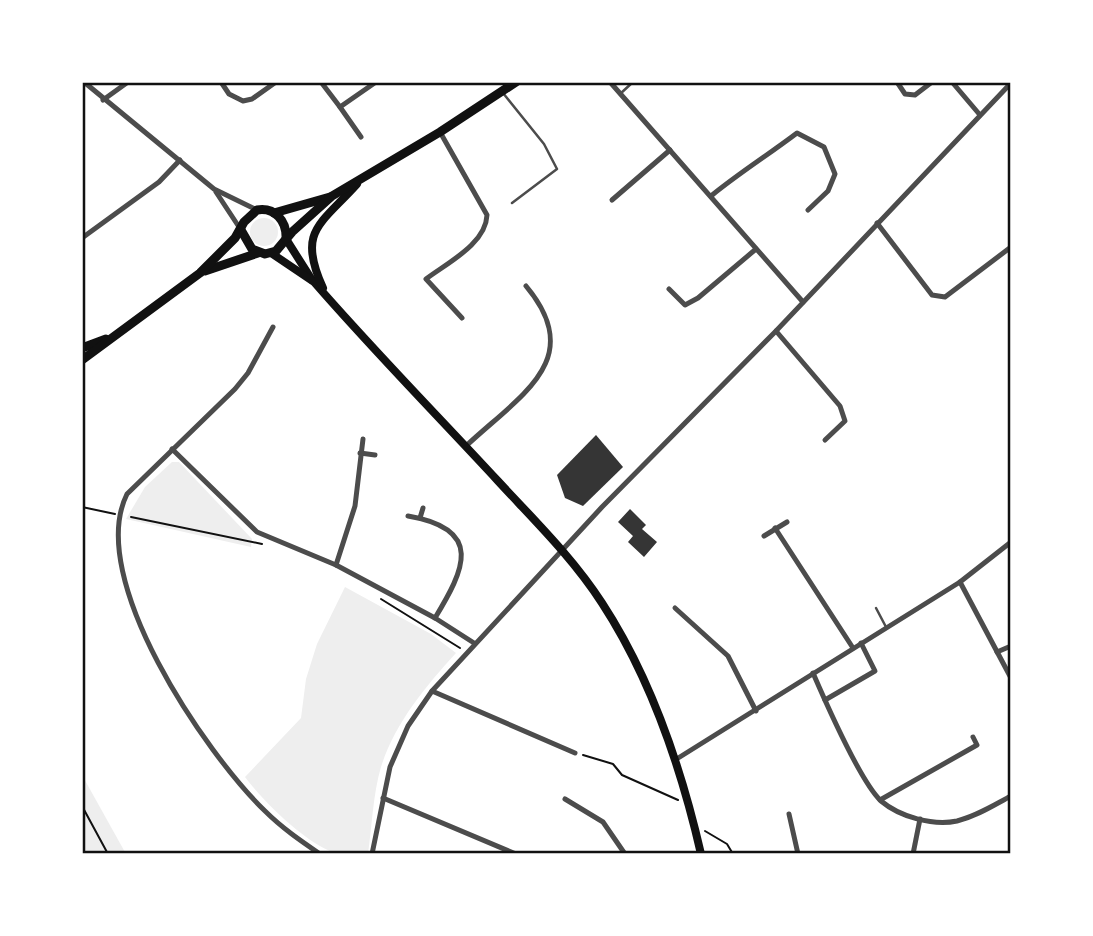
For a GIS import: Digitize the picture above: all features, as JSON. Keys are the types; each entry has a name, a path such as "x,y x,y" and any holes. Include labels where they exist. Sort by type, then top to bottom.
{"highway":[{"path":"200,273 281,248 286,239 332,196 440,132 515,83"},
{"path":"82,360 200,273 257,210 274,213 332,196"},
{"path":"274,213 285,228 286,239"},
{"path":"241,230 247,244 259,253"},
{"path":"82,348 111,337"}],"main road":[{"path":"327,297 310,256 311,240 362,178"},
{"path":"286,239 314,282 563,552 603,605 657,710 675,760 701,854"},
{"path":"271,253 314,282"}],"street":[{"path":"84,82 214,189 257,210"},
{"path":"103,100 128,82"},
{"path":"221,82 229,94 243,101 253,99 276,82"},
{"path":"321,82 360,137"},
{"path":"340,107 376,82"},
{"path":"610,82 803,302"},
{"path":"897,82 905,94 915,95 933,82"},
{"path":"952,82 980,115"},
{"path":"372,854 390,767 408,726 432,691 656,451 776,331 1011,83"},
{"path":"440,132 487,215 486,225 478,239 426,279 462,318"},
{"path":"711,196 797,133 824,147 835,174 828,191 808,210"},
{"path":"612,200 670,150"},
{"path":"82,238 159,182 180,160"},
{"path":"214,189 241,230"},
{"path":"877,223 932,295 945,297 1011,247"},
{"path":"669,289 685,306 698,299 757,249"},
{"path":"466,446 528,387 550,356 551,328 541,306 526,286"},
{"path":"273,327 248,373 235,389 133,485 123,500 120,515 121,550 132,602 163,672 200,730 254,800 285,829 320,854"},
{"path":"776,331 840,406 845,421 825,440"},
{"path":"336,565 355,506 363,439"},
{"path":"172,449 257,532 336,565 435,618 474,643"},
{"path":"360,453 375,455"},
{"path":"420,519 423,508"},
{"path":"408,516 441,527 454,537 461,550 463,566 458,580 435,618"},
{"path":"764,536 787,522"},
{"path":"775,528 853,648"},
{"path":"675,760 960,582 1011,542"},
{"path":"960,582 1011,678"},
{"path":"674,608 728,656 756,711"},
{"path":"825,700 875,671 861,643"},
{"path":"997,652 1011,646"},
{"path":"813,673 867,782 880,800 897,812 920,819 956,821 980,813 1011,796"},
{"path":"432,691 575,753"},
{"path":"880,800 977,745 973,737"},
{"path":"383,798 516,854"},
{"path":"565,799 603,822 625,854"},
{"path":"789,814 798,854"},
{"path":"913,854 920,819"}],"lane":[{"path":"620,94 633,82"},
{"path":"502,92 544,144 557,169 512,203"},
{"path":"876,608 886,627"}],"path":[{"path":"82,507 264,544"},
{"path":"374,595 433,629 466,652"},
{"path":"575,753 613,764 622,775 679,800"},
{"path":"82,806 108,854"},
{"path":"702,829 727,844 733,854"}],"shaded area":[{"path":"264,218 274,222 278,232 274,242 264,246 254,242 250,232 254,222"},
{"path":"172,462 179,462 252,539 251,547 126,519 145,487"},
{"path":"345,587 431,634 456,653 412,706 394,735 376,788 368,854 340,854 315,843 275,810 245,777 301,718 306,679 317,644"},
{"path":"82,775 126,854 82,854"}],"building":[{"path":"596,435 623,467 583,506 565,498 557,475"},
{"path":"630,509 646,525 642,529 657,542 644,557 628,542 633,536 618,522"}]}
